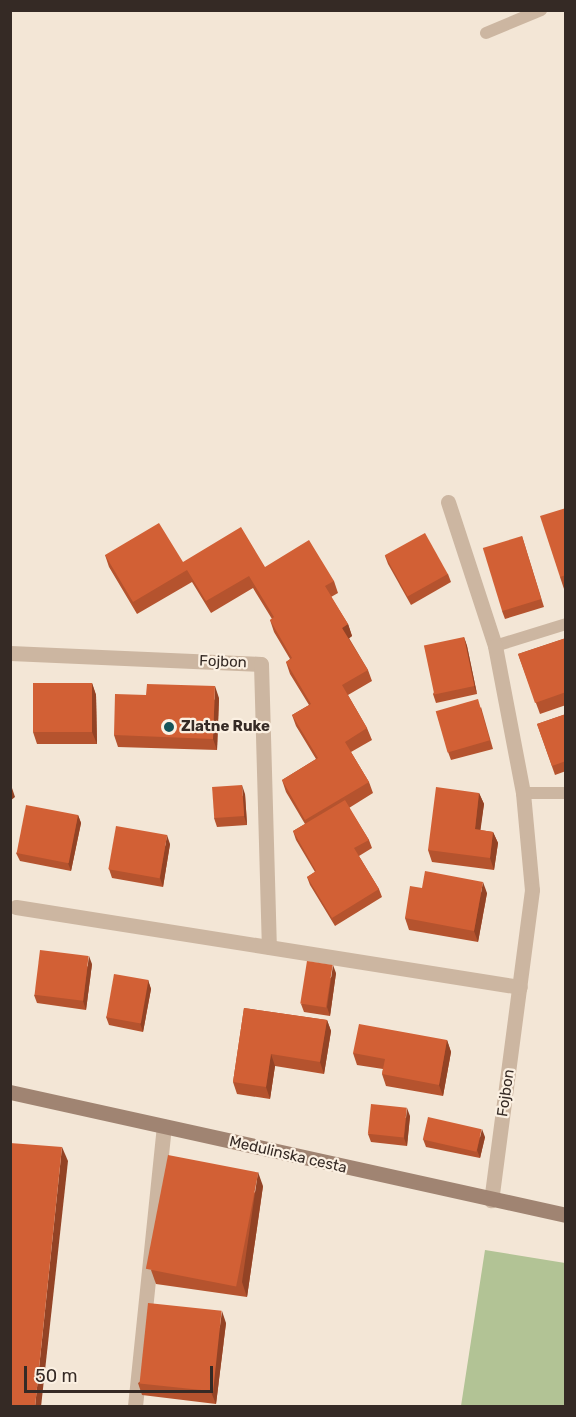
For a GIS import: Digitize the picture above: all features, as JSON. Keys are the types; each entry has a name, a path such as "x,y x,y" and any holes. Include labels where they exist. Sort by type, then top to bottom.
{"main road":[{"name":"Medulinska cesta","path":"10,1092 566,1215"}],"street":[{"name":"Fojbon","path":"448,502 495,646 523,793 532,890 491,1200"},
{"name":"Fojbon","path":"10,653 261,664 269,947"},
{"path":"16,907 520,987"},
{"path":"135,1407 164,1127"}],"lane":[{"path":"486,33 541,10"},
{"path":"495,646 566,624"},
{"path":"523,793 566,793"}],"green space":[{"path":"485,1250 565,1263 565,1406 461,1406"}],"building":[{"path":"566,508 566,575 560,577 540,516"},
{"path":"159,523 183,562 241,527 265,567 309,540 334,581 325,586 348,624 342,628 368,670 342,685 367,728 345,742 369,782 305,820 282,780 318,758 292,715 311,704 286,662 292,658 270,620 274,617 249,576 206,601 187,570 133,602 105,555"},
{"path":"425,533 448,574 408,596 385,555"},
{"path":"522,536 541,599 502,611 483,548"},
{"path":"464,637 474,686 434,694 424,646"},
{"path":"566,638 566,692 535,703 518,654"},
{"path":"33,683 92,683 92,732 33,732"},
{"name":"Zlatne Ruke","path":"147,684 215,686 213,739 114,735 115,694 146,695"},
{"path":"478,699 490,740 448,752 436,711"},
{"path":"566,714 566,761 552,766 537,724"},
{"path":"242,785 244,816 214,818 212,787"},
{"path":"436,787 479,793 475,829 493,832 490,858 428,850"},
{"path":"345,800 369,840 354,848 379,889 332,918 307,877 316,871 293,831"},
{"path":"26,805 78,815 69,863 17,853"},
{"path":"116,826 167,835 160,878 108,869"},
{"path":"425,871 483,882 474,931 405,918 410,886 422,888"},
{"path":"40,950 89,956 83,1001 35,995"},
{"path":"307,961 333,965 326,1008 300,1003"},
{"path":"114,974 148,980 141,1023 106,1017"},
{"path":"244,1008 327,1020 320,1062 271,1054 266,1087 233,1082"},
{"path":"359,1024 447,1040 439,1085 382,1074 385,1059 353,1053"},
{"path":"371,1104 407,1108 404,1138 368,1134"},
{"path":"428,1117 482,1129 476,1152 423,1139"},
{"path":"10,1143 62,1147 35,1407 10,1407"},
{"path":"168,1155 258,1173 236,1286 146,1269"},
{"path":"148,1303 222,1311 213,1391 140,1384"}],"place":[{"name":"Zlatne Ruke","path":"169,727"}]}
